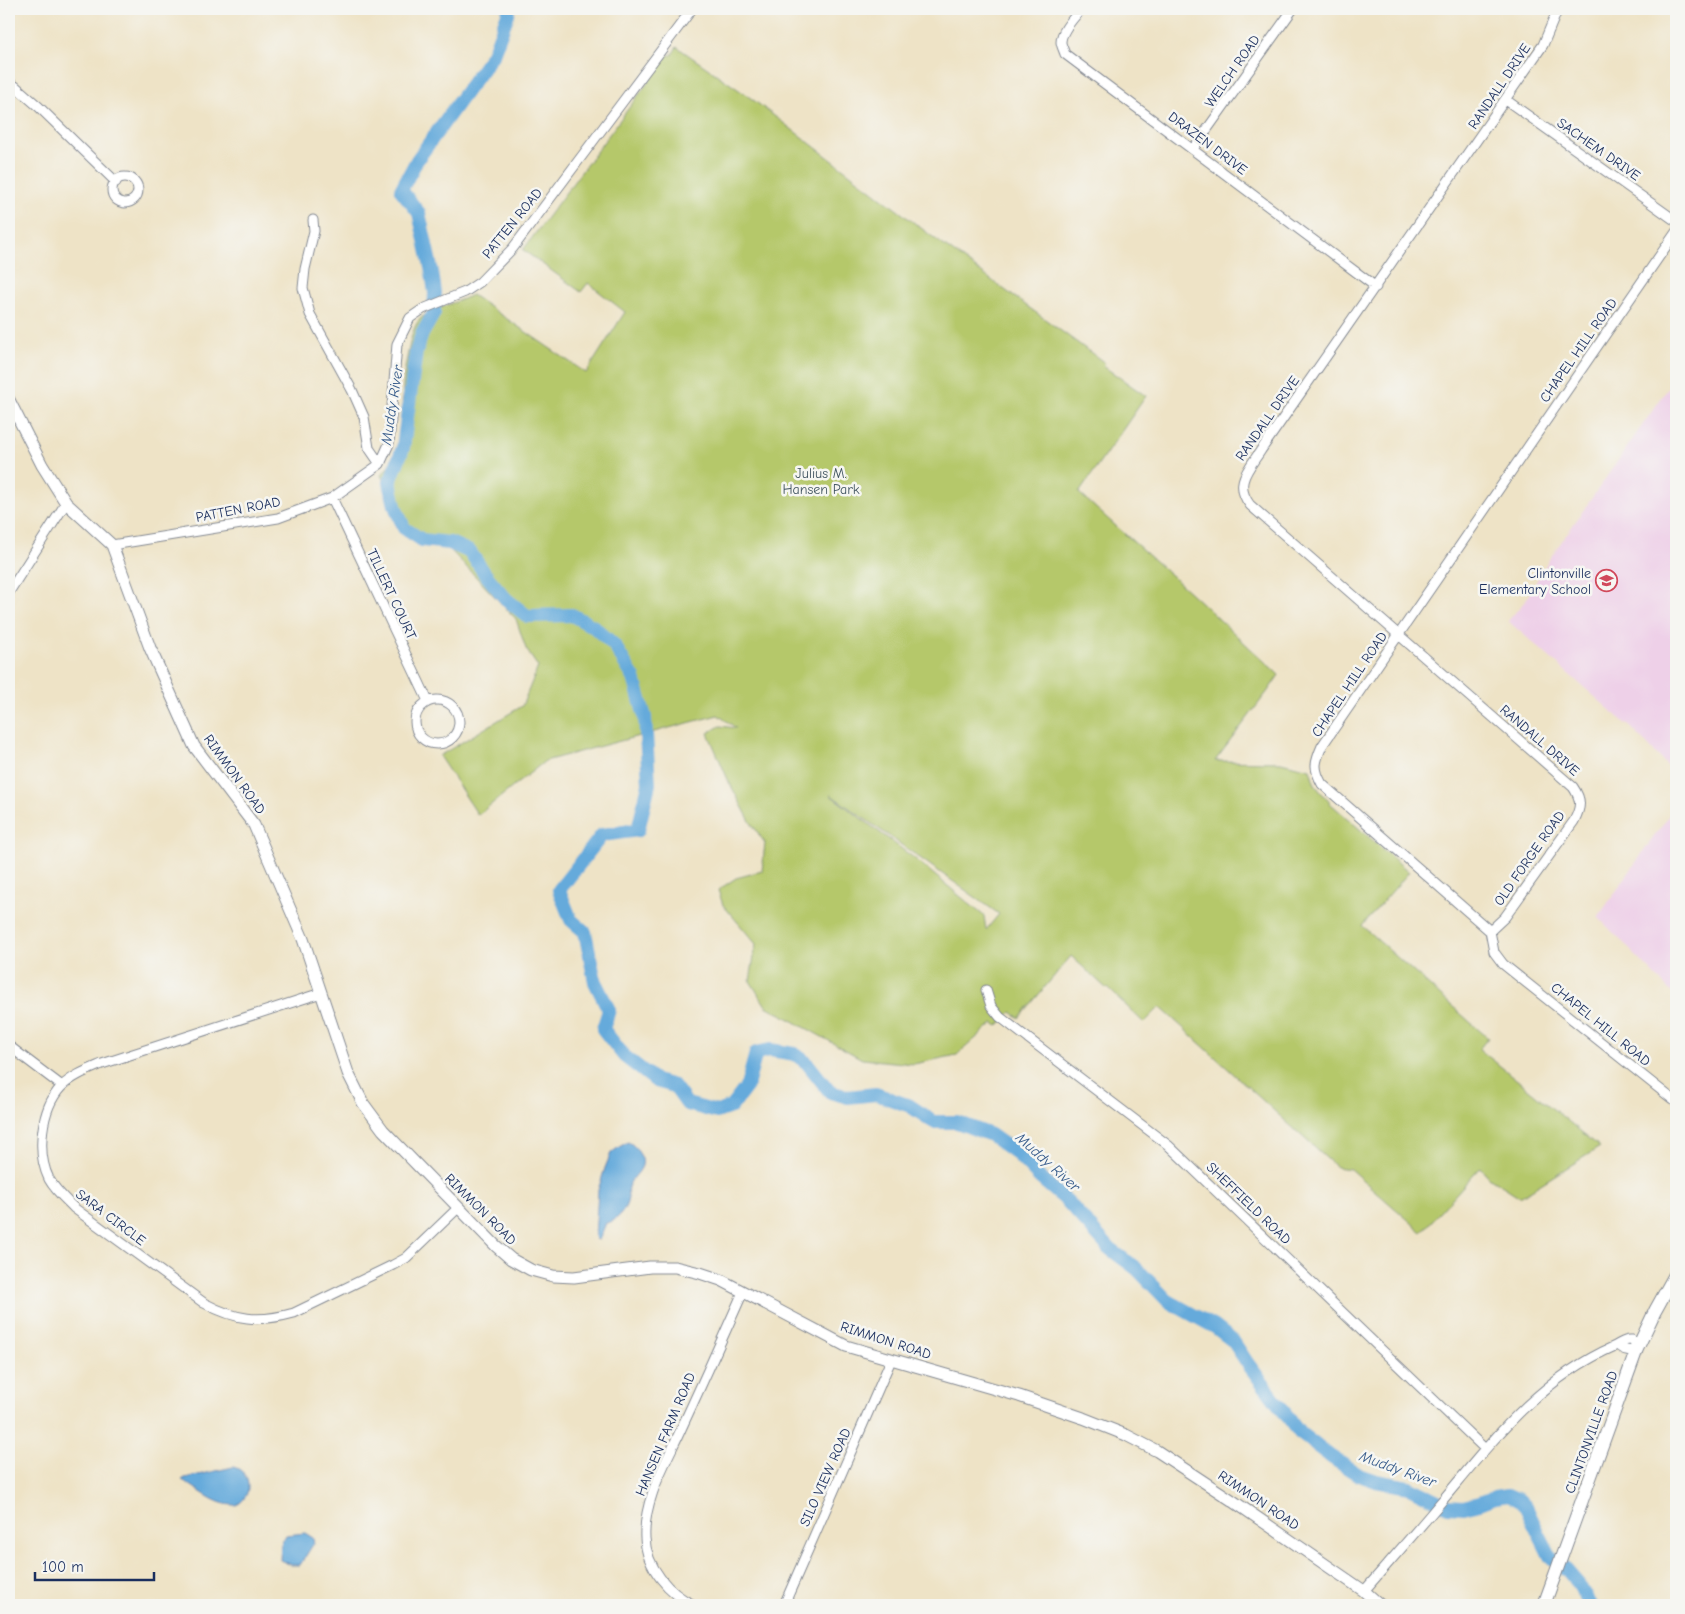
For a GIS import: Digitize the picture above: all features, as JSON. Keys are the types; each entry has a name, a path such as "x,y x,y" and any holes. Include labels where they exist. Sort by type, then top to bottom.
{"main road":[{"name":"CLINTONVILLE ROAD","path":"1544,1605 1638,1348 1655,1311 1676,1273"}],"street":[{"name":"PATTEN ROAD","path":"112,545 278,518 332,498 380,464 389,444 397,344 410,318 423,309 464,292 480,282 513,248 692,9"},
{"name":"DRAZEN DRIVE","path":"1081,9 1065,30 1061,42 1065,54 1376,286"},
{"name":"WELCH ROAD","path":"1193,149 1293,9"},
{"name":"RANDALL DRIVE","path":"1557,9 1543,45 1248,470 1244,476 1242,487 1245,499 1250,505 1573,787 1580,797"},
{"path":"9,82 40,107 116,182"},
{"name":"SACHEM DRIVE","path":"1506,100 1676,220"},
{"path":"313,220 314,231 305,269 303,288 310,314 352,390 364,417 369,448 380,464"},
{"name":"CHAPEL HILL ROAD","path":"1676,232 1322,746 1316,760 1316,772 1322,784 1490,931 1494,952 1503,964 1676,1102"},
{"name":"RIMMON ROAD","path":"9,400 42,465 66,503 112,545 150,648 194,746 254,826 303,939 348,1073 363,1103 382,1130 510,1259 531,1270 553,1276 574,1277 650,1267 675,1267 700,1273 721,1280 846,1346 1019,1396 1126,1435 1157,1451 1233,1501 1364,1591 1380,1605"},
{"name":"TILLERT COURT","path":"332,498 428,701"},
{"path":"9,592 66,503"},
{"path":"435,699 448,703 457,714 458,728 450,739 444,743 429,742 418,733 415,718 417,711 428,701 435,699"},
{"name":"OLD FORGE ROAD","path":"1490,931 1505,917 1574,821 1580,809 1580,797"},
{"name":"SHEFFIELD ROAD","path":"986,990 991,1006 1000,1017 1168,1145 1485,1449"},
{"name":"SARA CIRCLE","path":"321,993 82,1072 62,1086 52,1100 44,1121 41,1140 43,1161 49,1179 59,1194 74,1208 204,1303 223,1313 242,1318 278,1317 294,1312 406,1258 458,1208"},
{"path":"9,1046 62,1086"},
{"name":"HANSEN FARM ROAD","path":"694,1605 670,1589 659,1576 647,1549 645,1540 646,1520 656,1486 743,1292"},
{"path":"1364,1591 1522,1408 1569,1370 1592,1356 1618,1345 1630,1351 1638,1348"},
{"name":"SILO VIEW ROAD","path":"784,1605 891,1360"}],"shaded area":[{"name":"Clintonville Elementary School","path":"1676,377 1676,775 1627,723 1508,621 1525,601 1548,561"},
{"path":"1676,805 1676,997 1598,917"}],"green space":[{"name":"Julius M. Hansen Park","path":"677,47 752,99 942,244 1105,363 1103,366 1146,396 1079,493 1279,675 1215,761 1281,762 1310,769 1315,785 1331,804 1409,872 1362,926 1488,1038 1479,1049 1600,1147 1520,1197 1490,1178 1480,1167 1422,1232 1350,1169 1336,1167 1160,1007 1144,1023 1071,956 1019,1018 1011,1012 998,1026 993,1023 957,1055 914,1064 862,1059 766,1006 750,981 756,944 723,905 718,890 736,878 762,871 765,843 751,823 729,782 708,733 720,726 736,728 718,715 545,761 478,815 439,756 522,706 538,667 526,649 516,619 444,543 410,535 381,475 395,455 401,433 403,380 411,340 416,325 424,316 472,295 586,373 625,312 588,283 581,292 523,250 669,54 671,56","holes":["831,795 999,914 986,930 984,916 914,858"]}],"water":[{"path":"628,1142 635,1147 642,1158 641,1167 628,1187 628,1198 623,1211 614,1220 606,1223 599,1240 595,1236 598,1190 611,1153"},
{"path":"233,1467 239,1469 244,1474 248,1485 248,1491 242,1502 236,1505 228,1505 214,1500 182,1480 185,1478"},
{"path":"305,1533 313,1538 314,1543 300,1565 291,1565 280,1560 281,1544 286,1535"}],"waterway":[{"name":"Muddy River","path":"509,9 493,54 417,160 401,190 419,213 435,293 434,313 422,334 416,352 403,448 390,482 395,506 404,528 422,540 450,543 470,552 506,599 527,616 572,615 594,627 614,645 634,678 645,717 649,784 638,830 602,835 559,890 571,920 585,932 595,982 609,1010 603,1029 624,1056 656,1081 674,1086 687,1104 717,1112 731,1107 747,1086 756,1053 770,1050 795,1054 807,1063 830,1092 848,1097 876,1094 910,1106 934,1122 957,1122 991,1135 1016,1153 1040,1178 1066,1200 1110,1249 1137,1269 1168,1301 1215,1327 1233,1341 1300,1433 1331,1457 1359,1475 1376,1481 1409,1487 1448,1506 1463,1507 1508,1495 1519,1500 1526,1507 1550,1556 1579,1585 1590,1605"}],"place":[{"name":"Clintonville Elementary School","path":"1607,581"}]}
